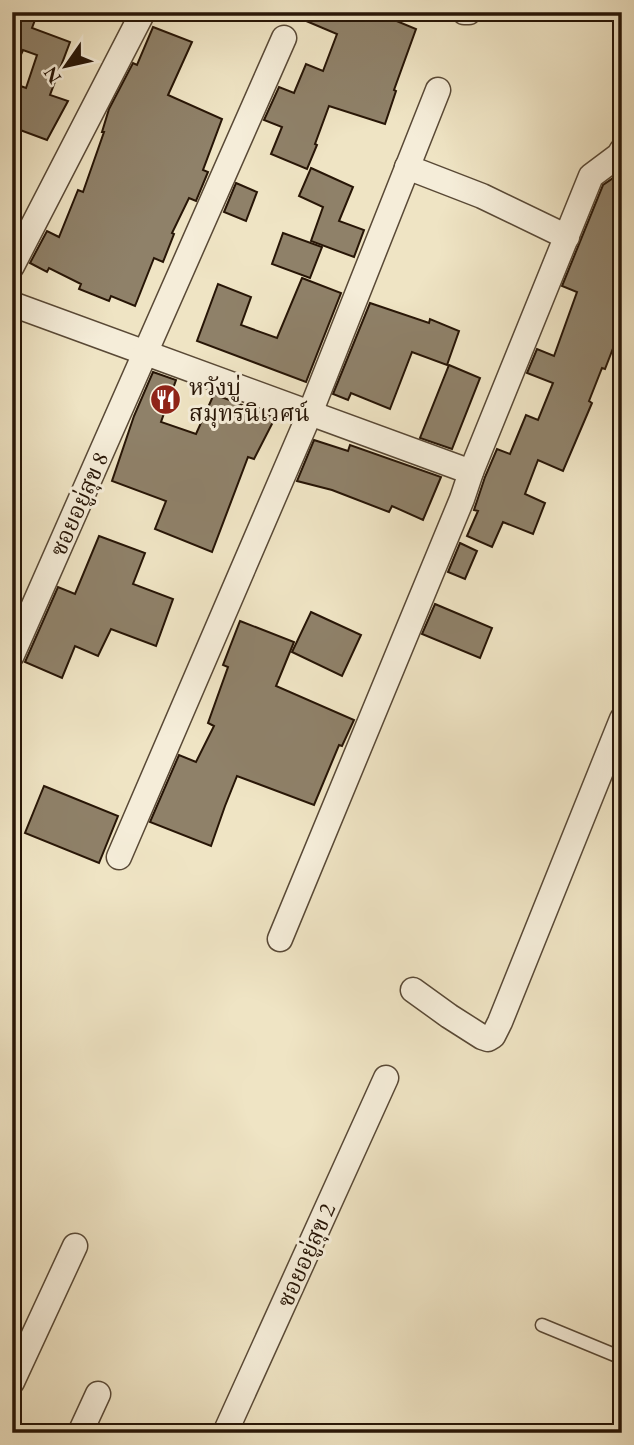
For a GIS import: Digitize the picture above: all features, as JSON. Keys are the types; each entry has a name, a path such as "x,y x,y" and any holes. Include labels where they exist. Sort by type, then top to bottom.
{"street":[{"path":"12,267 143,12"},
{"path":"464,12 469,12"},
{"name":"ซอยอยู่สุข 8","path":"12,656 284,38"},
{"path":"119,856 310,413 438,90"},
{"path":"280,939 462,499 591,176 622,150"},
{"path":"407,167 482,196 567,237"},
{"path":"12,304 471,472"},
{"path":"413,990 482,1037 488,1039 493,1036 622,719"},
{"name":"ซอยอยู่สุข 2","path":"225,1433 386,1078"},
{"path":"12,1382 75,1246"},
{"path":"80,1433 98,1394"}],"lane":[{"path":"542,1325 622,1358"}],"building":[{"path":"12,12 38,12 32,28 70,42 50,95 68,101 47,140 12,127 12,83 26,88 37,55 23,50 12,75"},
{"path":"285,12 375,12 416,29 385,124 329,106 307,169 271,154 282,127 264,120 279,87 294,93 306,64 323,71 337,34"},
{"path":"153,27 192,42 168,95 222,119 203,170 208,172 196,201 189,198 172,233 174,234 163,262 154,258 135,306 111,296 109,301 79,289 81,284 49,268 47,272 30,263 47,231 59,237 78,190 83,192 104,132 109,109 133,63 137,65"},
{"path":"311,168 353,187 339,221 364,230 354,257 311,241 323,207 299,196"},
{"path":"622,172 622,325 605,369 602,368 589,401 592,403 563,471 538,460 525,494 545,503 533,534 503,522 492,547 467,536 478,511 474,510 485,477 497,449 510,454 526,415 538,420 553,383 527,373 537,349 554,356 577,292 562,286 603,185"},
{"path":"236,183 257,192 246,221 224,212"},
{"path":"283,233 322,247 310,278 272,264"},
{"path":"302,278 341,293 306,382 197,341 218,284 251,297 241,325 277,338"},
{"path":"370,303 429,323 430,319 459,331 447,365 412,352 390,409 351,393 348,400 333,394"},
{"path":"449,365 480,378 452,449 420,438"},
{"path":"153,372 176,380 161,422 196,434 214,394 275,418 254,459 248,457 212,552 155,529 166,501 112,481 134,416"},
{"path":"314,440 348,451 350,445 441,477 423,520 392,506 389,512 332,490 297,481"},
{"path":"99,536 145,553 133,584 173,599 156,646 111,629 98,656 75,646 62,678 25,662 58,587 75,594"},
{"path":"460,543 477,551 465,579 448,572"},
{"path":"435,604 492,628 480,658 422,634"},
{"path":"311,612 361,635 342,676 292,652"},
{"path":"240,621 294,642 276,686 354,720 342,746 339,745 314,805 237,776 211,846 150,822 179,755 196,762 214,726 208,723 228,667 223,665"},
{"path":"44,786 118,816 99,863 25,833"}],"place":[{"name":"หวังบู่ สมุทรนิเวศน์","path":"166,400"}]}
